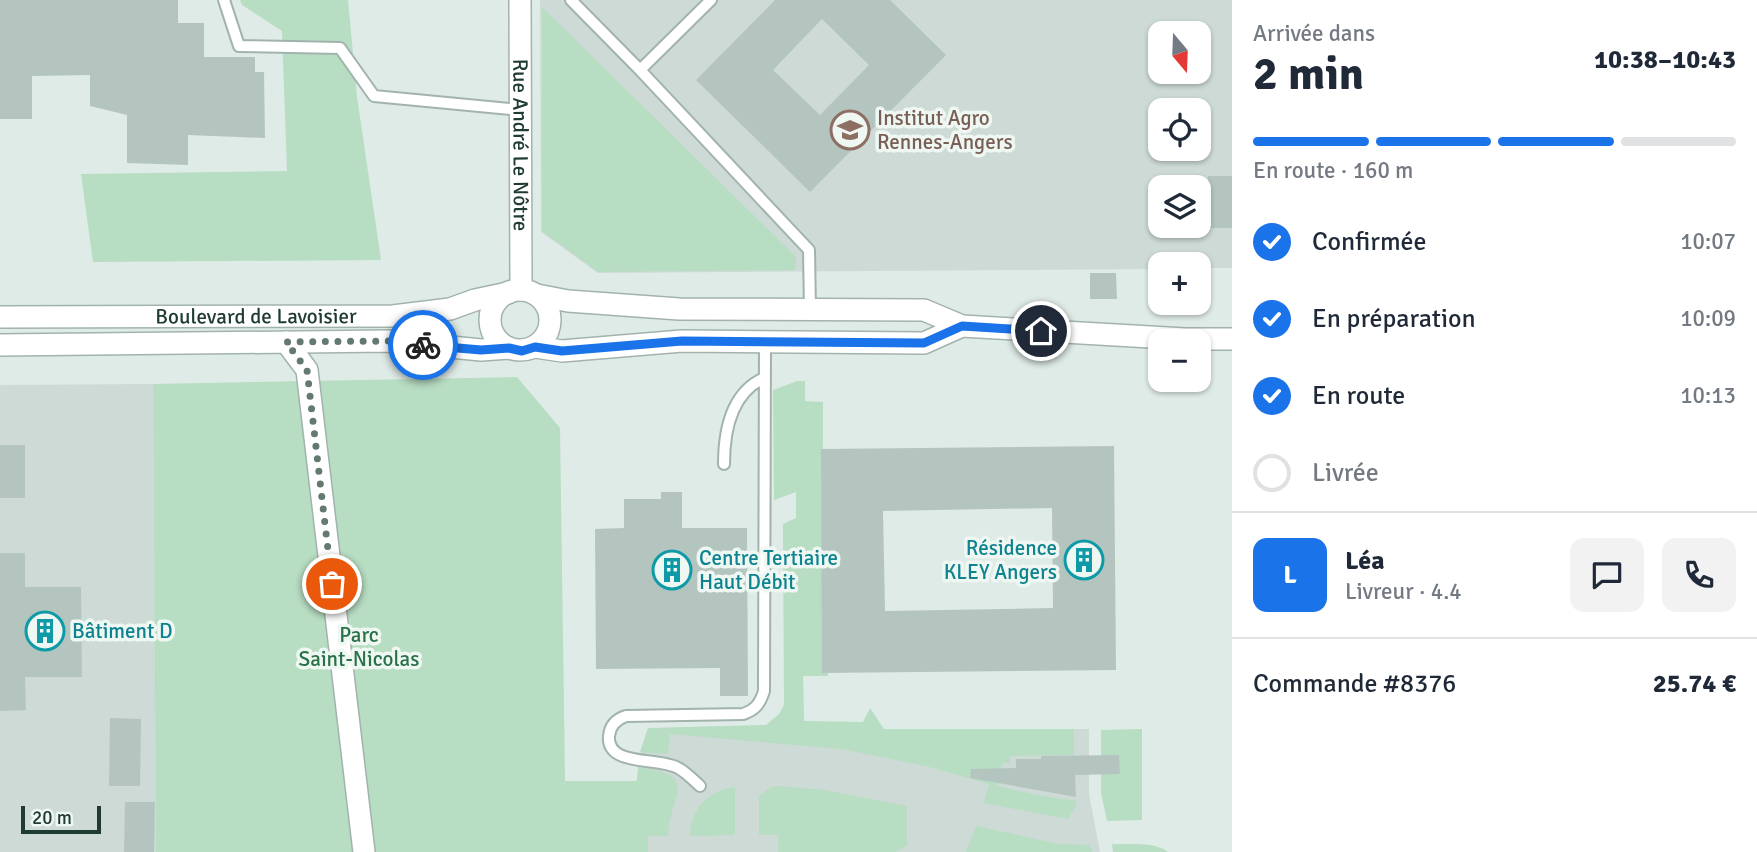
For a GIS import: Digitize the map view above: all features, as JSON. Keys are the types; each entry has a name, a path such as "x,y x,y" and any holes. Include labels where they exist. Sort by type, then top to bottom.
{"street":[{"name":"Rue André Le Nôtre","path":"520,0 522,293"},
{"name":"Boulevard de Lavoisier","path":"0,317 393,316 450,309 475,300 522,293 568,301 680,309 924,310 962,326 1185,339 1232,339"},
{"path":"522,293 549,309 551,321 548,334 535,347 522,351 509,348 498,341 490,324 494,306 522,293"},
{"name":"Boulevard de Lavoisier","path":"535,347 562,351 682,341 924,343 962,326"},
{"name":"Boulevard de Lavoisier","path":"0,345 389,341 470,349 509,348"},
{"path":"286,342 307,370 364,852"}],"lane":[{"path":"223,0 239,46 340,48 373,96 521,110"},
{"path":"571,0 809,250 810,311"},
{"path":"640,70 711,0"},
{"path":"700,786 678,767 618,755 610,743 609,735 614,723 626,716 743,714 751,711 762,699 765,341"},
{"path":"724,464 726,436 734,407 746,389 764,378"}],"shaded area":[{"name":"Institut Agro Rennes-Angers","path":"540,0 1232,0 1232,268 1211,268 1211,252 1148,252 1148,269 598,273 541,232"},
{"path":"153,384 156,852 0,852 0,385"},
{"path":"798,729 1089,729 1089,794 1100,852 632,852 639,759 646,734"}],"green space":[{"path":"240,0 348,0 357,97 381,260 93,262 81,174 287,171 282,31 242,5"},
{"path":"542,7 796,257 795,270 598,272 542,231"},
{"name":"Parc Saint-Nicolas","path":"517,377 560,428 565,781 637,781 638,767 670,776 678,789 668,836 648,836 648,852 156,852 153,384"},
{"path":"797,381 805,381 805,401 823,402 822,672 828,673 828,676 803,676 804,721 863,722 870,708 884,729 1074,729 1074,755 1010,756 1010,763 1002,763 996,786 1076,801 1068,819 984,803 989,784 930,767 841,749 670,734 668,754 640,752 648,728 766,725 779,714 784,705 783,524 796,518 796,492 774,500 773,390"},
{"path":"1142,729 1142,820 1107,821 1101,793 1101,730"},
{"path":"777,786 824,790 907,806 907,845 895,852 778,852 778,835 759,835 759,796 769,788"},
{"path":"735,787 735,835 690,836 694,817 703,803 716,792"},
{"path":"976,826 1059,844 1090,845 1092,852 966,852"},
{"path":"1112,844 1148,845 1168,852 1113,852"}],"building":[{"path":"0,0 178,0 178,23 204,23 204,57 255,57 255,72 264,72 265,138 188,135 188,165 127,163 127,115 90,106 90,75 32,76 32,119 0,119"},
{"path":"775,0 890,0 946,55 810,192 696,80","holes":["822,19 869,65 820,115 773,70"]},
{"path":"1211,176 1232,176 1232,228 1211,228"},
{"path":"1090,273 1116,273 1117,299 1090,299"},
{"path":"0,445 25,445 25,498 0,498"},
{"name":"Résidence KLEY Angers","path":"1114,446 1116,670 822,673 821,449","holes":["1052,508 1053,608 885,611 883,511"]},
{"name":"Centre Tertiaire Haut Débit","path":"661,492 682,492 682,528 747,528 748,696 720,696 720,668 596,669 595,529 624,528 624,499 661,499"},
{"name":"Bâtiment D","path":"0,553 25,553 25,587 81,587 82,677 25,677 26,710 0,711"},
{"path":"110,718 141,719 140,786 109,786"},
{"path":"1119,755 1120,774 1075,775 1076,797 970,778 971,769 1016,768 1016,759"},
{"path":"125,802 155,802 154,852 124,852"}],"way so far":[{"path":"332,584 307,370 286,342 389,341 423,345"}],"place":[{"name":"Institut Agro Rennes-Angers","path":"850,130"},
{"name":"Résidence KLEY Angers","path":"1084,560"},
{"name":"Centre Tertiaire Haut Débit","path":"672,570"},
{"name":"Bâtiment D","path":"45,631"}],"route":[{"path":"423,345 481,350 509,348 515,351 535,347 562,351 682,341 924,343 962,326 1041,331"}]}
